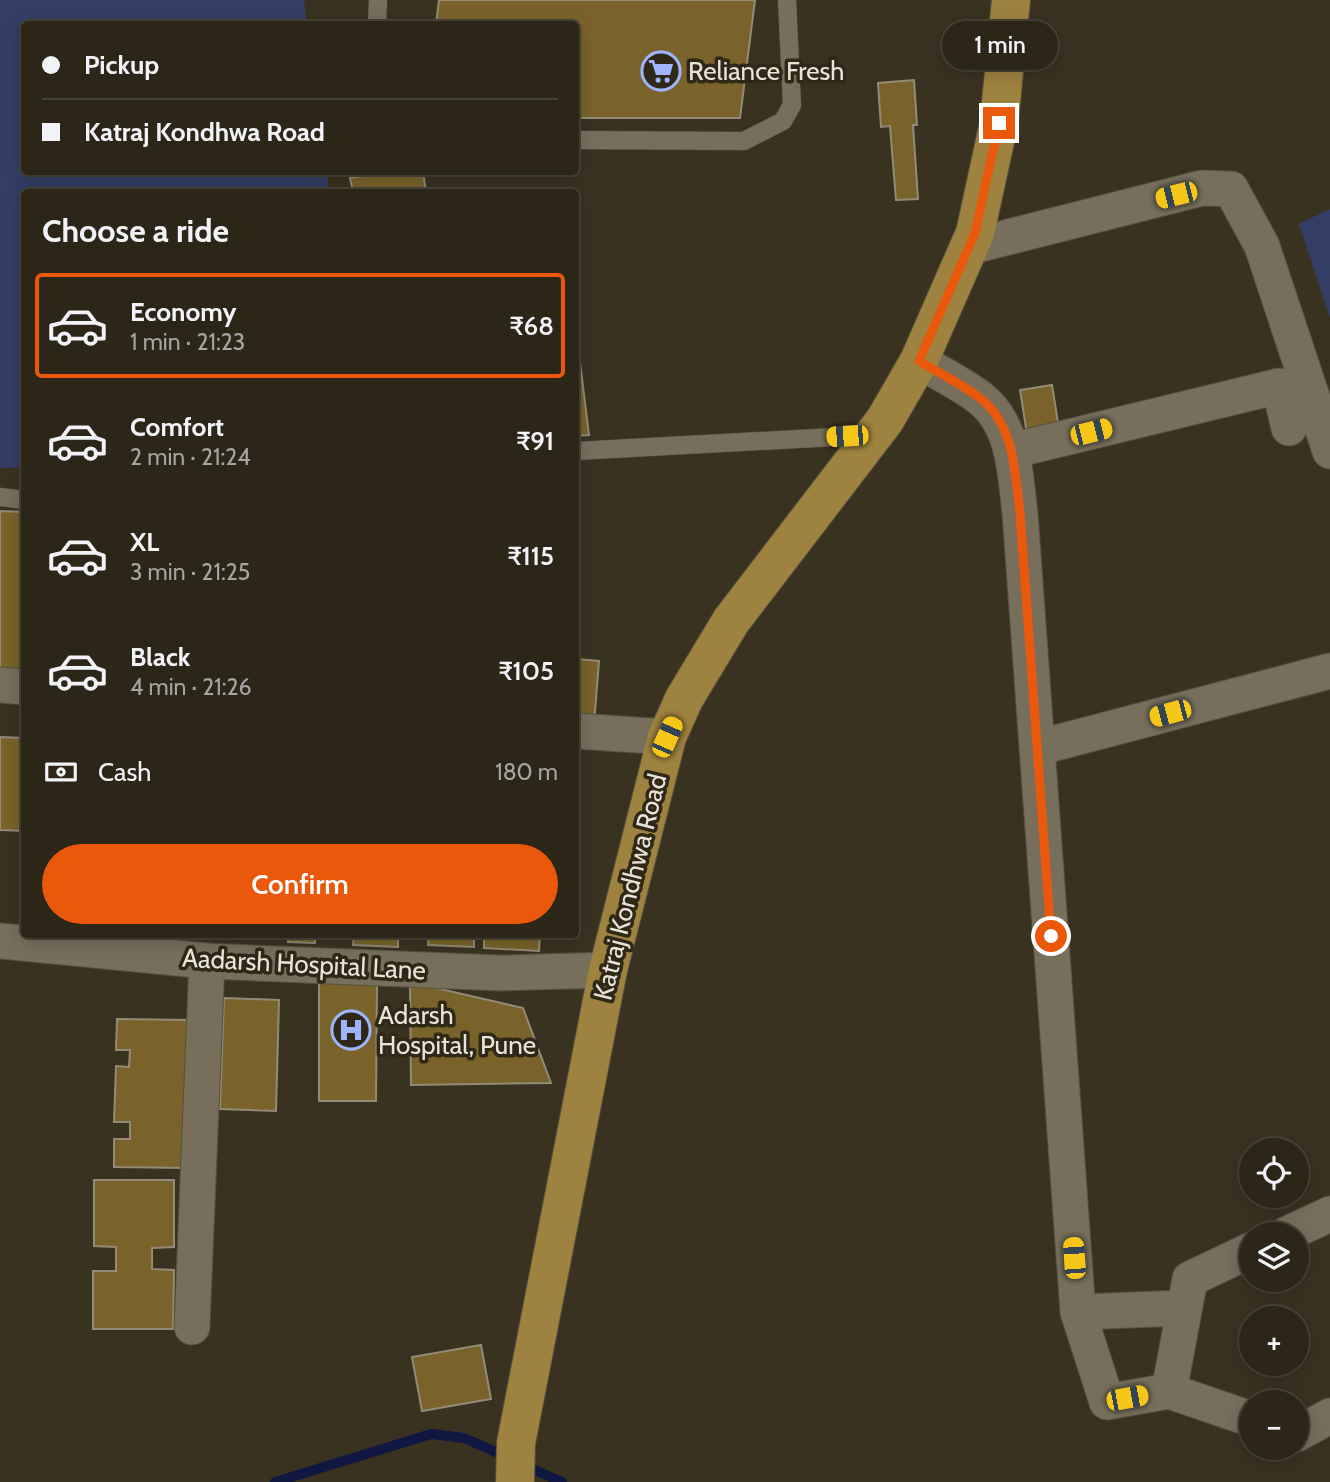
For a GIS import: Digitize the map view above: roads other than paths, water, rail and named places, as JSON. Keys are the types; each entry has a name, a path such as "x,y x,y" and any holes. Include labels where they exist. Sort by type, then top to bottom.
{"highway":[{"name":"Katraj Kondhwa Road","path":"515,1482 516,1443 608,970 667,737 684,699 731,621 874,434 919,361 975,233 999,123 1011,0"}],"street":[{"path":"969,247 1202,188 1231,189 1262,246 1330,451"},
{"path":"919,361 981,399 1003,424 1011,451 1020,513 1078,1312 1107,1402 1169,1391 1239,1415"},
{"path":"1011,451 1279,386 1289,428"},
{"path":"1037,748 1330,671"},
{"path":"0,685 21,687"},
{"path":"579,731 667,737"},
{"name":"Aadarsh Hospital Lane","path":"0,941 207,961 501,973 608,970"},
{"path":"192,1327 207,961"},
{"path":"1309,1224 1330,1214"},
{"path":"1169,1391 1190,1279 1239,1256"},
{"path":"1078,1312 1184,1308"},
{"path":"1309,1427 1330,1416"}],"lane":[{"path":"377,21 378,0"},
{"path":"579,140 744,141 783,121 792,105 787,0"},
{"path":"579,451 874,434"},
{"path":"0,497 21,499"}],"waterway":[{"path":"275,1482 431,1434 464,1438 507,1457"},
{"path":"524,1465 562,1482"}],"place":[{"name":"Reliance Fresh","path":"661,71"},
{"name":"Adarsh Hospital, Pune","path":"351,1030"}]}
